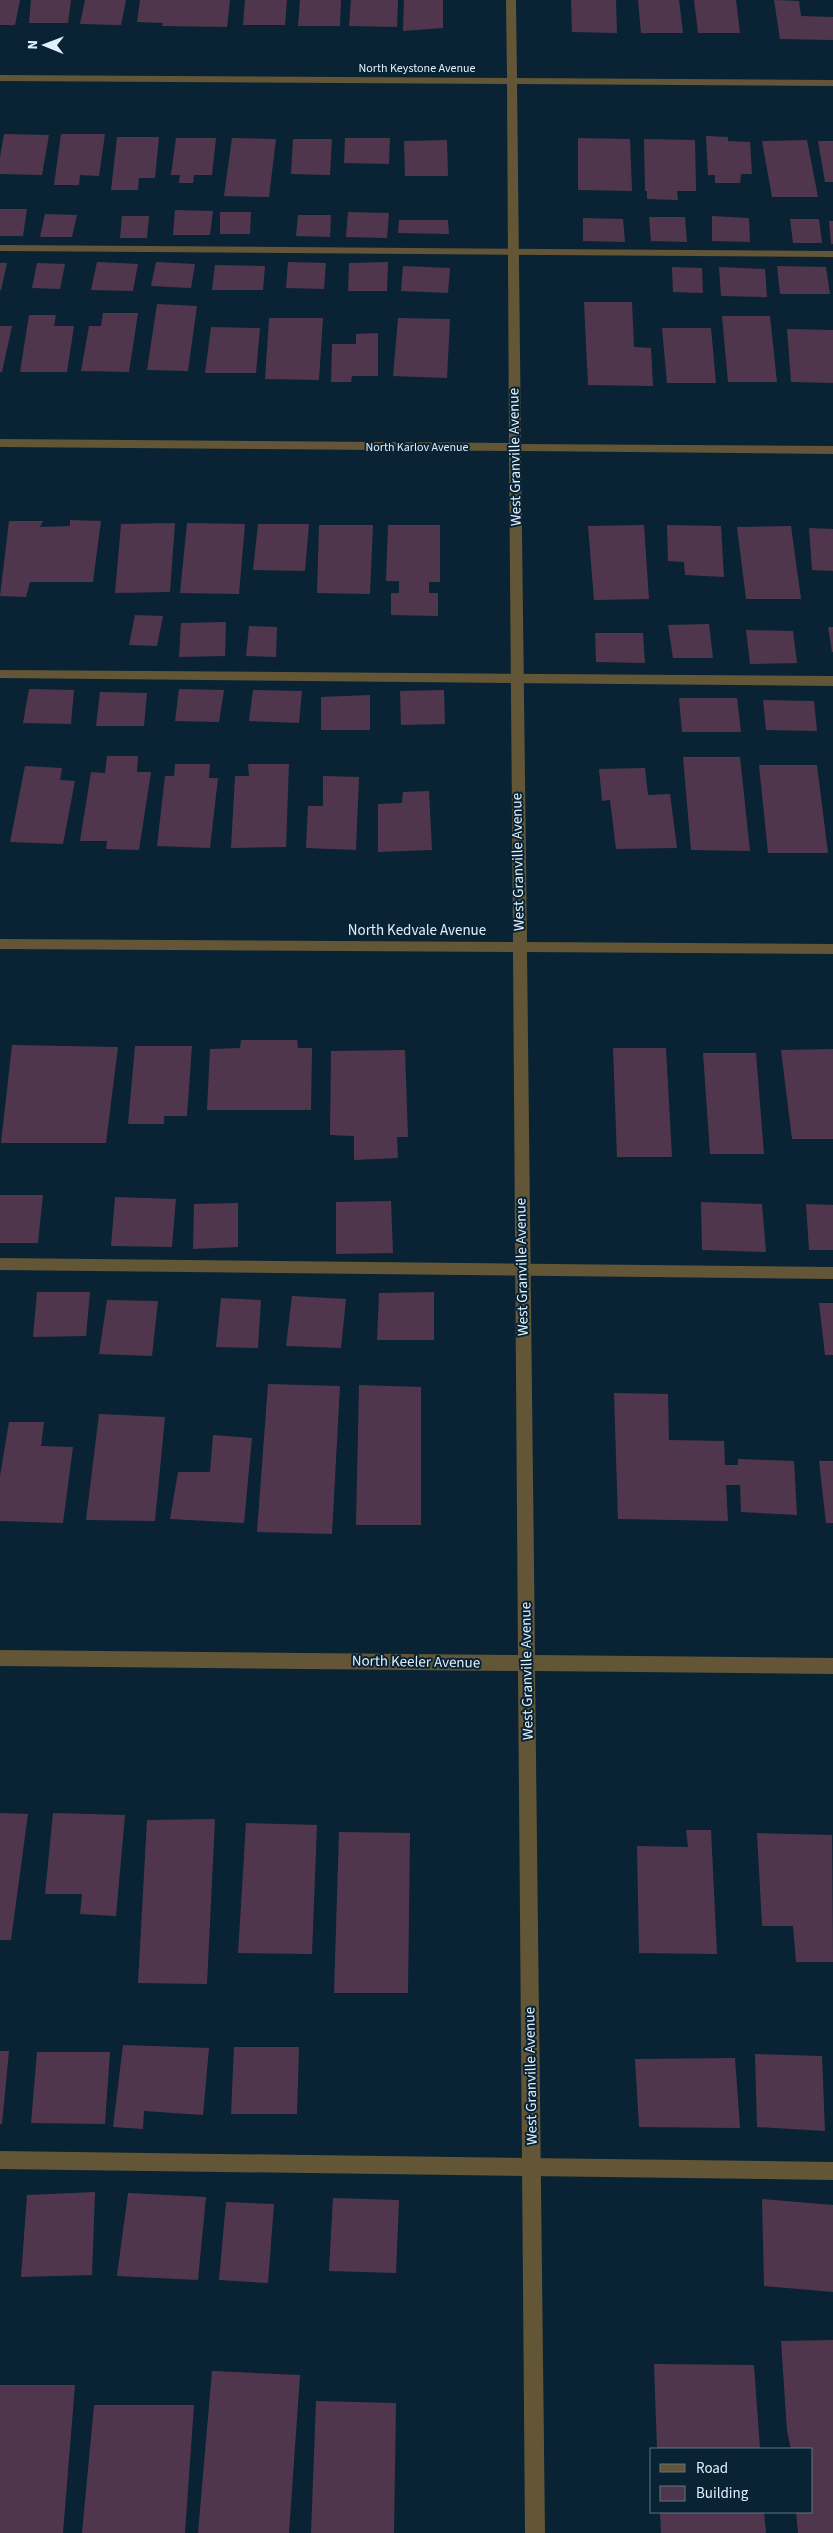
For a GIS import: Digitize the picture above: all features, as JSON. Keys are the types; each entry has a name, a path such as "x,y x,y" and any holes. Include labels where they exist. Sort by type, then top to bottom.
{"street":[{"name":"West Granville Avenue","path":"511,0 535,2533"},
{"name":"North Keystone Avenue","path":"0,78 833,83"},
{"path":"0,248 833,254"},
{"name":"North Karlov Avenue","path":"0,443 833,450"},
{"path":"0,674 833,681"},
{"name":"North Kedvale Avenue","path":"0,944 833,949"},
{"path":"0,1264 833,1272"},
{"name":"North Keeler Avenue","path":"0,1658 833,1666"},
{"path":"0,2160 833,2170"}],"building":[{"path":"0,0 20,0 15,25 0,25"},
{"path":"31,0 71,0 68,23 29,23"},
{"path":"85,0 126,0 121,25 80,24"},
{"path":"140,0 230,0 227,27 162,26 163,23 137,22"},
{"path":"245,0 287,0 285,25 243,25"},
{"path":"300,0 341,0 340,26 298,26"},
{"path":"351,0 398,0 397,27 349,26"},
{"path":"404,0 443,0 443,28 403,31"},
{"path":"571,0 616,0 617,33 572,32"},
{"path":"638,0 679,0 683,33 641,33"},
{"path":"694,0 736,0 740,33 698,33"},
{"path":"774,0 799,1 801,16 833,17 833,40 780,39"},
{"path":"4,134 49,135 42,175 0,174 0,157"},
{"path":"61,134 105,134 99,176 80,175 79,185 54,185"},
{"path":"706,136 728,137 728,141 750,142 752,174 741,174 740,183 715,183 715,175 708,175"},
{"path":"117,137 159,137 155,178 139,178 138,190 111,190"},
{"path":"176,138 216,138 212,175 194,175 193,183 179,183 180,175 171,175"},
{"path":"232,138 276,139 269,197 224,196"},
{"path":"345,138 390,138 389,164 344,163"},
{"path":"578,138 630,139 632,191 578,190"},
{"path":"293,139 332,139 330,175 291,174"},
{"path":"644,139 695,140 696,191 677,191 678,200 647,199 647,191 645,191"},
{"path":"447,140 448,176 405,176 404,141"},
{"path":"807,140 818,197 772,197 762,141"},
{"path":"818,141 833,141 833,182 825,182"},
{"path":"0,209 27,209 23,236 0,236"},
{"path":"175,210 213,211 210,235 173,235"},
{"path":"220,212 251,212 250,234 220,234"},
{"path":"348,212 389,213 387,238 346,237"},
{"path":"45,214 77,215 72,237 40,237"},
{"path":"298,215 331,215 330,237 296,236"},
{"path":"122,216 149,216 147,238 120,238"},
{"path":"712,216 749,218 750,242 712,241"},
{"path":"649,217 685,217 687,242 651,241"},
{"path":"583,218 623,219 625,242 583,241"},
{"path":"790,219 819,219 822,243 793,243"},
{"path":"399,220 448,220 449,234 398,233"},
{"path":"829,221 833,221 833,244 831,244"},
{"path":"97,262 138,264 133,291 91,290"},
{"path":"156,262 195,264 191,288 151,286"},
{"path":"288,262 326,263 324,289 286,288"},
{"path":"388,262 387,291 348,291 349,263"},
{"path":"0,263 7,263 1,290 0,290"},
{"path":"37,263 65,264 60,289 32,288"},
{"path":"215,265 265,266 263,290 212,290"},
{"path":"403,266 450,268 448,293 401,291"},
{"path":"777,266 826,267 830,294 780,294"},
{"path":"672,267 702,268 703,293 673,292"},
{"path":"719,267 765,269 767,297 721,296"},
{"path":"584,302 632,302 634,347 651,348 653,386 588,385"},
{"path":"157,304 197,306 188,371 147,370"},
{"path":"103,313 138,313 129,372 81,371 89,326 101,326"},
{"path":"29,315 56,315 54,326 74,326 67,372 20,372"},
{"path":"722,316 770,316 777,382 728,382"},
{"path":"269,318 323,318 319,380 265,379"},
{"path":"398,318 450,319 447,378 393,376"},
{"path":"0,326 12,326 2,372 0,372"},
{"path":"211,327 260,328 256,373 205,373"},
{"path":"662,328 711,328 716,383 667,383"},
{"path":"787,329 833,330 833,383 791,382"},
{"path":"378,333 378,376 352,376 351,382 331,382 332,344 356,344 356,334"},
{"path":"70,520 101,521 93,582 30,582 26,597 0,596 9,521 43,521 40,527 70,526"},
{"path":"175,523 170,592 115,593 121,524"},
{"path":"187,523 245,524 239,594 180,593"},
{"path":"258,524 309,524 305,571 253,570"},
{"path":"319,525 373,525 370,594 317,593"},
{"path":"388,525 440,525 440,582 429,582 429,593 438,593 438,616 391,615 391,593 399,593 399,581 386,581"},
{"path":"644,525 649,599 594,600 588,526"},
{"path":"667,525 721,526 724,577 685,575 684,562 668,561"},
{"path":"791,526 801,599 746,599 737,527"},
{"path":"809,528 833,529 833,571 812,570"},
{"path":"135,615 163,616 157,646 129,645"},
{"path":"226,622 225,656 179,657 181,623"},
{"path":"709,624 713,658 673,658 668,625"},
{"path":"249,626 277,627 276,657 246,656"},
{"path":"828,627 833,627 833,652 832,652"},
{"path":"746,630 793,631 797,663 750,664"},
{"path":"595,633 643,633 645,663 596,662"},
{"path":"29,689 74,690 71,724 23,723"},
{"path":"179,689 224,690 219,722 175,721"},
{"path":"253,690 302,691 299,723 249,721"},
{"path":"444,690 445,724 401,725 400,691"},
{"path":"100,692 147,693 144,726 96,726"},
{"path":"370,695 370,730 321,730 321,697"},
{"path":"679,698 737,698 741,732 682,732"},
{"path":"763,700 814,701 817,731 766,730"},
{"path":"107,756 138,756 137,772 151,772 139,850 106,849 107,841 80,841 91,772 105,773"},
{"path":"683,757 740,757 750,851 691,850"},
{"path":"175,764 210,764 209,778 218,778 210,848 157,846 165,776 174,776"},
{"path":"248,764 289,764 286,847 231,848 235,776 249,776"},
{"path":"759,765 817,765 828,853 768,853"},
{"path":"25,766 62,768 60,780 75,781 63,844 10,842"},
{"path":"645,768 648,795 670,794 677,848 616,849 610,800 602,801 599,769"},
{"path":"323,776 359,777 356,850 306,848 308,806 323,806"},
{"path":"429,791 432,850 378,852 378,804 402,803 403,792"},
{"path":"241,1040 297,1040 298,1048 312,1048 311,1110 207,1110 210,1049 240,1048"},
{"path":"12,1045 118,1047 106,1143 1,1143"},
{"path":"135,1046 192,1046 187,1116 164,1116 164,1124 128,1124"},
{"path":"613,1048 666,1048 672,1157 617,1157"},
{"path":"833,1049 833,1139 792,1139 781,1050"},
{"path":"405,1050 408,1137 397,1137 398,1158 354,1160 354,1136 330,1135 331,1051"},
{"path":"703,1053 756,1053 764,1154 710,1154"},
{"path":"0,1195 43,1195 38,1243 0,1243"},
{"path":"115,1197 176,1199 172,1247 111,1246"},
{"path":"391,1201 393,1253 336,1254 336,1202"},
{"path":"701,1202 762,1204 766,1252 702,1250"},
{"path":"238,1203 238,1247 193,1249 194,1204"},
{"path":"806,1204 833,1205 833,1250 809,1250"},
{"path":"37,1292 90,1292 86,1336 33,1337"},
{"path":"434,1292 434,1340 377,1340 379,1293"},
{"path":"292,1296 346,1299 341,1348 286,1346"},
{"path":"221,1298 261,1300 258,1348 216,1347"},
{"path":"107,1300 158,1301 152,1356 99,1354"},
{"path":"819,1303 833,1303 833,1355 825,1355"},
{"path":"268,1384 340,1386 332,1534 257,1532"},
{"path":"359,1385 421,1387 421,1525 356,1525"},
{"path":"614,1393 668,1394 669,1440 724,1441 725,1465 738,1465 738,1459 794,1461 797,1515 741,1512 740,1485 726,1485 728,1521 618,1519"},
{"path":"99,1414 165,1417 155,1521 86,1520"},
{"path":"9,1422 44,1422 41,1446 73,1447 63,1523 0,1521 0,1476"},
{"path":"213,1435 252,1438 244,1523 170,1519 178,1472 210,1472"},
{"path":"819,1461 833,1461 833,1523 826,1523"},
{"path":"0,1813 28,1814 11,1940 0,1940"},
{"path":"53,1813 125,1815 116,1916 80,1914 82,1894 45,1894"},
{"path":"215,1819 207,1984 138,1983 147,1820"},
{"path":"246,1823 317,1825 312,1954 238,1953"},
{"path":"686,1830 711,1830 717,1954 639,1953 637,1846 688,1847"},
{"path":"339,1832 410,1833 408,1993 334,1993"},
{"path":"757,1833 832,1835 833,1962 796,1962 793,1926 762,1926"},
{"path":"123,2045 209,2048 203,2115 144,2111 143,2129 113,2127"},
{"path":"234,2047 299,2047 297,2114 231,2114"},
{"path":"0,2051 9,2051 2,2124 0,2124"},
{"path":"37,2052 110,2052 105,2124 31,2123"},
{"path":"755,2054 822,2056 825,2131 757,2127"},
{"path":"735,2058 740,2128 639,2127 635,2059"},
{"path":"95,2192 92,2275 21,2277 27,2195"},
{"path":"128,2193 206,2197 198,2280 117,2276"},
{"path":"333,2198 399,2200 396,2273 329,2271"},
{"path":"762,2199 833,2205 833,2292 764,2286"},
{"path":"226,2202 274,2204 268,2283 219,2280"},
{"path":"833,2340 833,2533 798,2533 796,2513 813,2513 813,2448 791,2448 787,2431 781,2341"},
{"path":"654,2364 754,2365 760,2448 657,2448"},
{"path":"212,2371 300,2375 289,2533 198,2533"},
{"path":"0,2385 75,2385 63,2533 0,2533"},
{"path":"316,2401 396,2403 394,2533 311,2533"},
{"path":"94,2405 194,2405 185,2533 82,2533"},
{"path":"660,2513 764,2513 766,2533 661,2533"}]}
